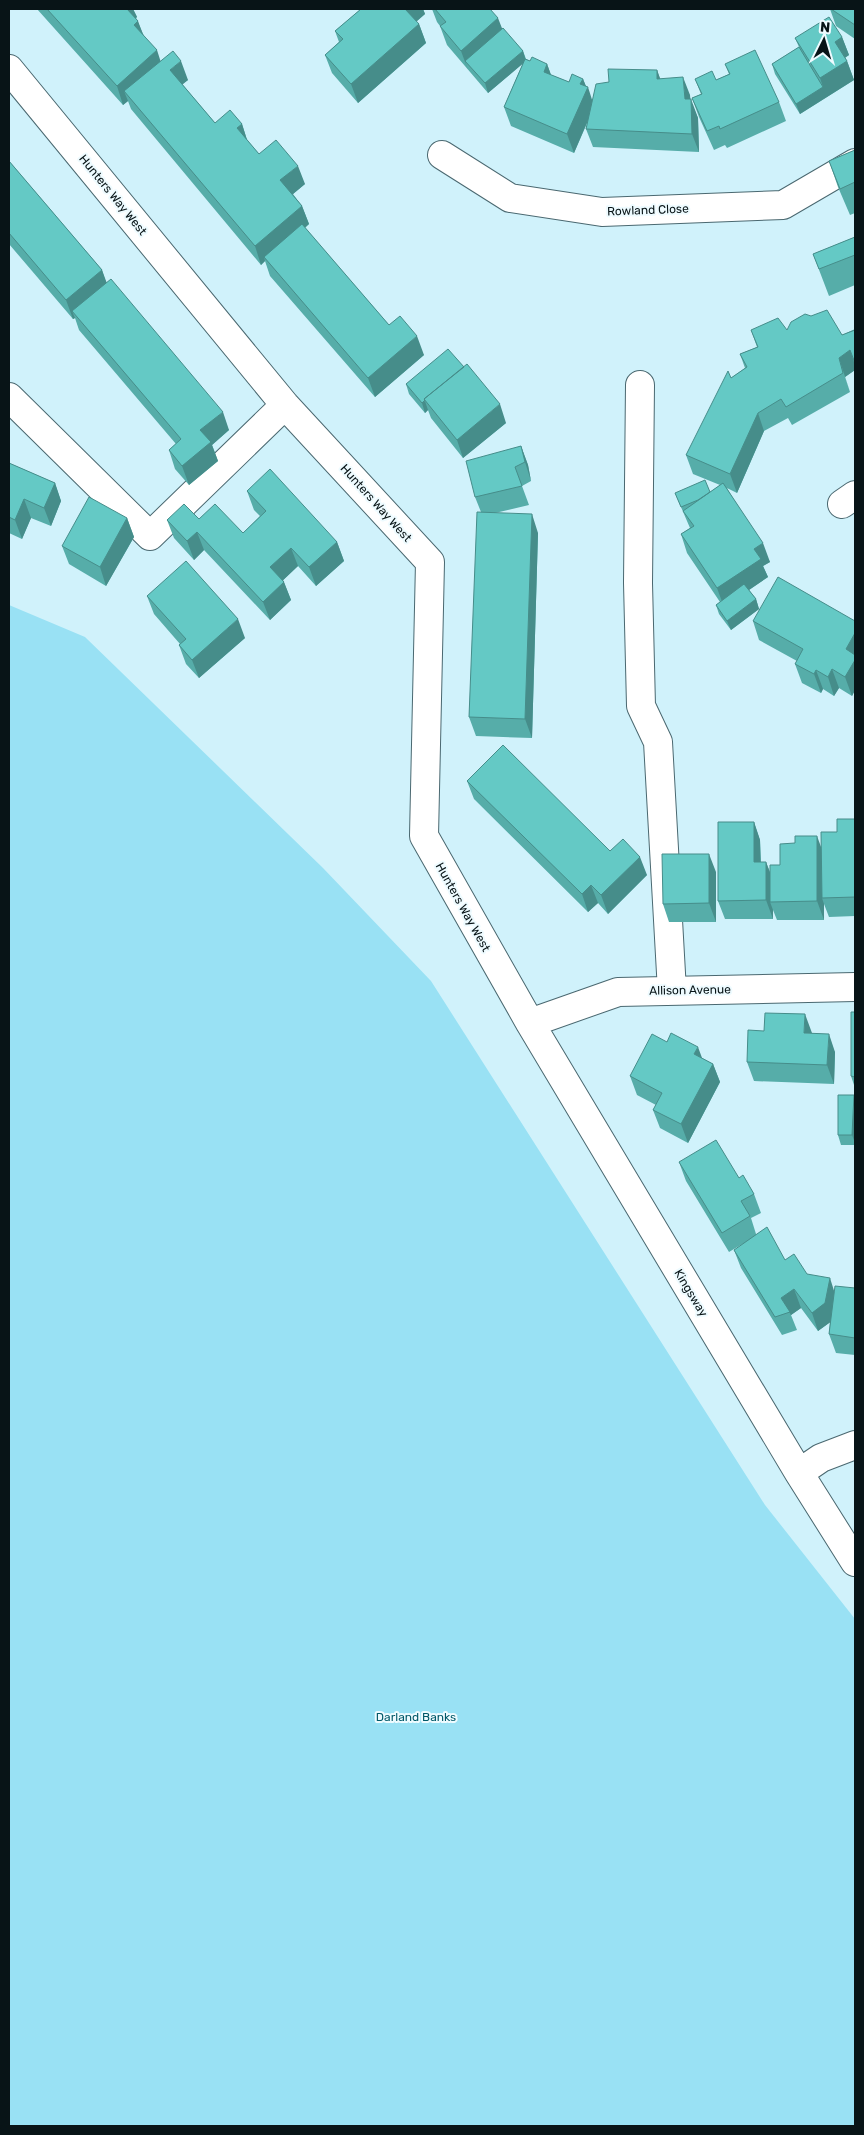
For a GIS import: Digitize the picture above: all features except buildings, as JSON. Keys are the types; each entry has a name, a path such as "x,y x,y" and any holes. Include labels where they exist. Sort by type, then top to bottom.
{"street":[{"name":"Hunters Way West","path":"9,68 285,406 430,562 424,836 530,1023"},
{"name":"Rowland Close","path":"442,155 510,198 602,212 783,205 855,163"},
{"path":"640,385 638,583 641,706 658,742 672,990"},
{"path":"9,396 150,536 285,406"},
{"name":"Allison Avenue","path":"530,1023 618,992 855,987"},
{"name":"Kingsway","path":"530,1023 799,1473 855,1562"},
{"path":"799,1473 821,1458 855,1445"}],"green space":[{"name":"Darland Banks","path":"9,605 85,637 323,868 431,981 765,1505 855,1619 855,2126 9,2126"}]}
